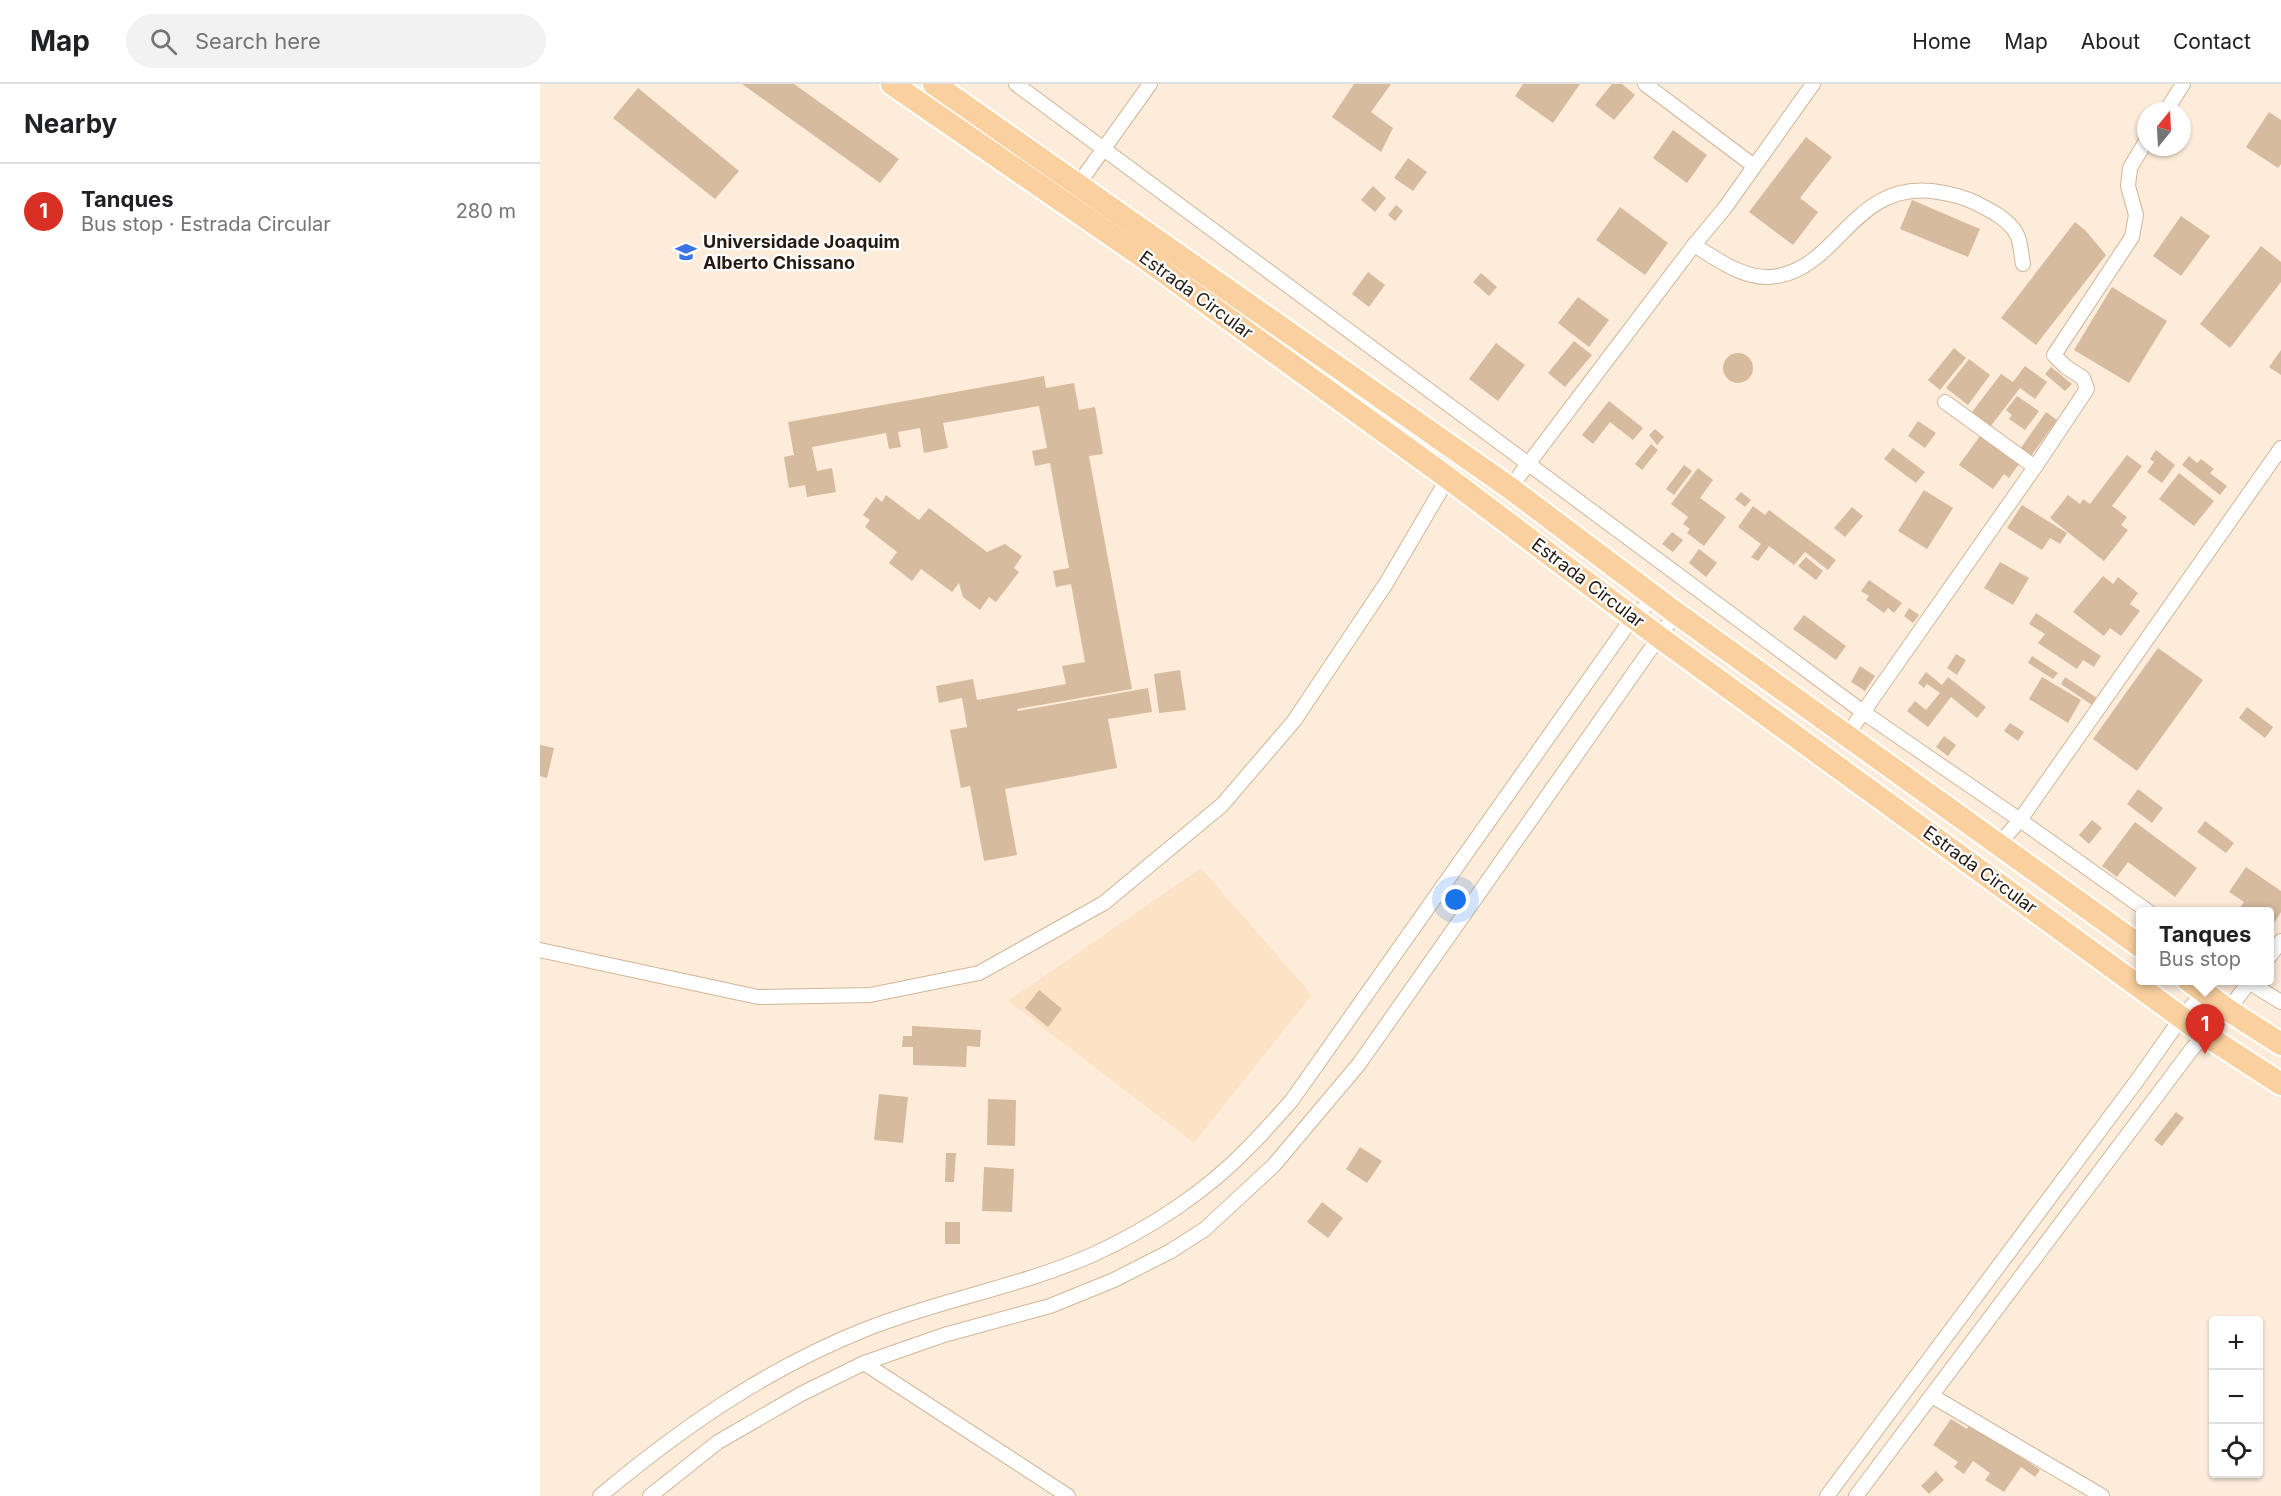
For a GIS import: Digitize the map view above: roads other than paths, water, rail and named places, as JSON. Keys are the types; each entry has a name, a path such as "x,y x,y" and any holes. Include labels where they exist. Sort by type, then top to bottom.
{"main road":[{"name":"Estrada Circular","path":"892,84 1143,257 1448,478 1633,618 2136,984"},
{"path":"934,84 1510,488 1654,598 2136,943"},
{"name":"Estrada Circular","path":"2138,985 2204,1034 2281,1084"},
{"path":"2196,986 2281,1044"}],"street":[{"path":"1016,84 1863,712 2142,907"},
{"path":"1077,186 1150,84"},
{"path":"1645,84 1754,166"},
{"path":"1510,488 1694,245 1724,209 1813,84"},
{"path":"2172,102 2183,84"},
{"path":"1846,735 2035,467 2087,389 2083,378 2066,367 2054,355 2132,237 2136,215 2128,186 2130,168 2137,156"},
{"path":"1694,245 1727,266 1752,275 1775,276 1794,272 1820,254 1873,204 1914,189 1948,193 1973,201 1997,214 2017,233 2023,264"},
{"path":"1945,402 2035,467"},
{"path":"1999,844 2020,820 2281,448"},
{"path":"540,950 758,997 870,995 979,973 1104,903 1222,805 1294,721 1387,582 1448,478"},
{"path":"600,1496 658,1448 720,1405 812,1352 902,1316 1092,1255 1148,1226 1197,1192 1248,1149 1292,1101 1633,618 1654,598"},
{"path":"650,1496 718,1442 801,1394 864,1363 944,1335 1050,1306 1114,1280 1171,1251 1205,1229 1274,1165 1359,1064 1676,613"},
{"path":"1856,1496 2204,1034 2228,1010 2245,985"},
{"path":"2254,985 2281,1002"},
{"path":"1827,1496 2136,1082 2182,1017 2196,986"},
{"path":"864,1363 1068,1496"},
{"path":"1932,1396 2102,1496"}],"place":[{"name":"Universidade Joaquim Alberto Chissano","path":"686,252"},
{"name":"Tanques","path":"2205,1054"}]}
